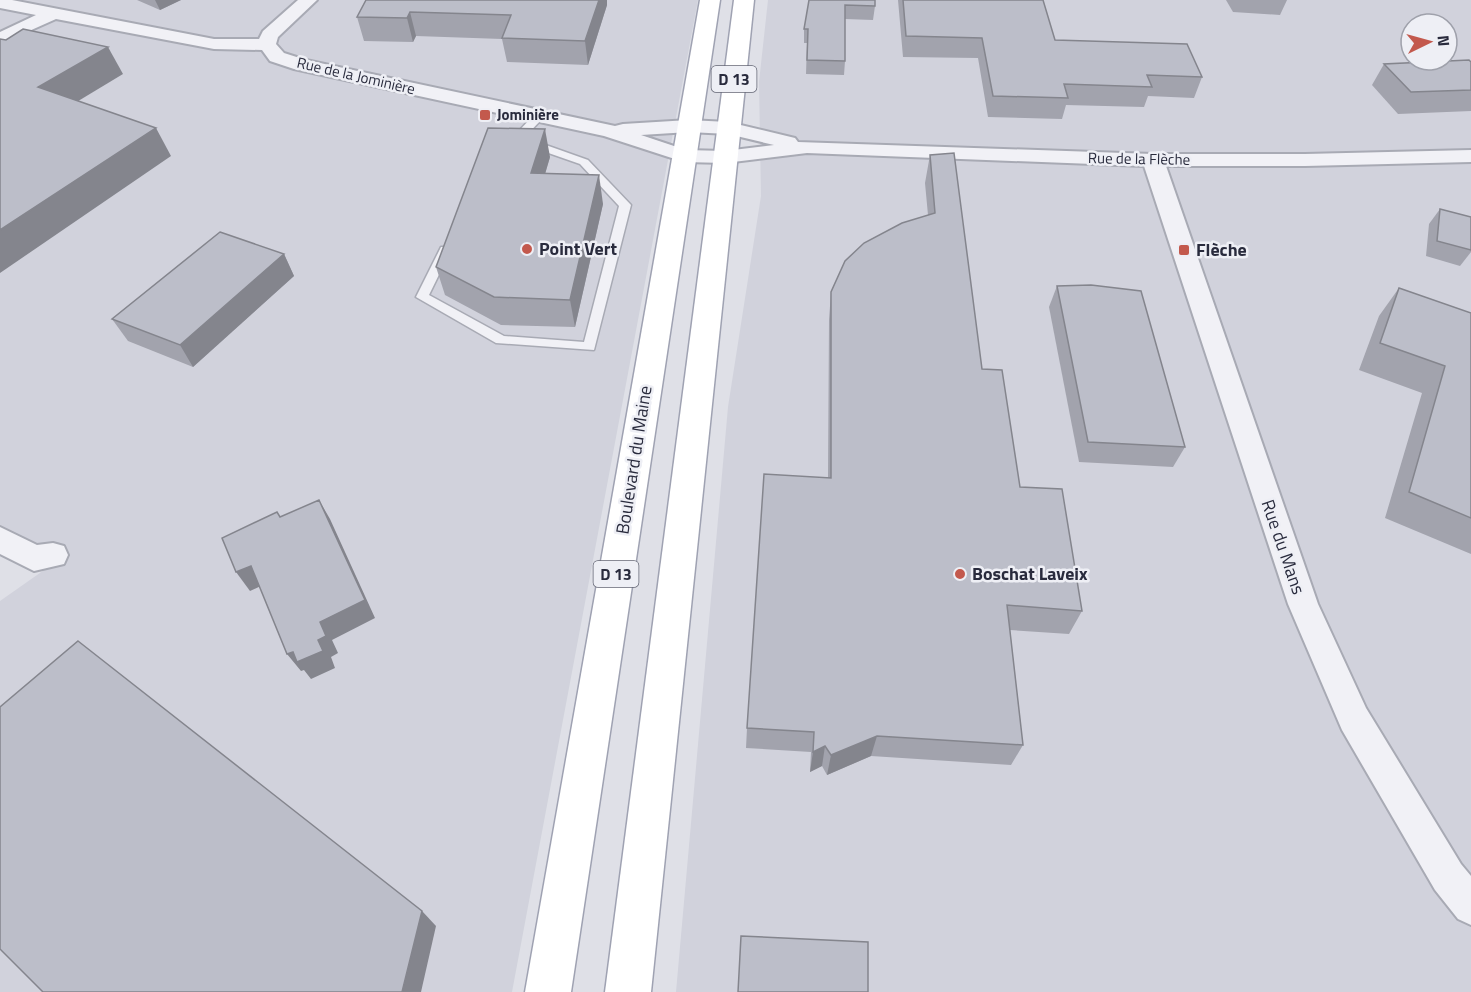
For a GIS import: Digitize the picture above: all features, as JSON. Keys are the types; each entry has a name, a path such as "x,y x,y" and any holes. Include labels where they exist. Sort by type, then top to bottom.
{"main road":[{"name":"Boulevard du Maine","path":"548,992 710,0"},
{"name":"D 13","path":"628,992 744,0"}],"street":[{"path":"0,3 214,44 267,45 269,35 308,0"},
{"path":"0,39 53,14"},
{"name":"Rue de la Jominière","path":"267,45 277,57 301,65 609,131"},
{"path":"609,131 686,141 807,147"},
{"path":"609,131 686,141 807,147"},
{"name":"Rue de la Flèche","path":"807,147 1153,160 1305,160 1471,156"},
{"name":"Rue du Mans","path":"1153,160 1303,604 1354,719 1448,877 1471,906"},
{"path":"0,539 34,558 53,555"}],"lane":[{"path":"448,243 422,297 501,340 589,347 625,205 584,162 539,146 509,144 539,116"}],"shaded area":[{"path":"0,0 698,0 512,992 0,992 0,601 47,568 0,543"},
{"path":"768,0 1471,0 1471,992 676,992 728,407 761,196 759,82"}],"building":[{"path":"366,0 599,0 585,41 502,38 511,15 410,12 407,18 357,17"},
{"path":"809,0 875,0 875,6 845,5 845,61 807,60 808,29 804,29"},
{"path":"903,0 1043,0 1055,40 1187,44 1202,77 1147,75 1152,87 1064,84 1068,98 993,96 982,38 906,36"},
{"path":"23,29 108,47 38,87 156,128 0,230 0,39 6,40"},
{"path":"1459,60 1471,62 1471,90 1411,92 1384,64 1399,63 1399,72 1459,72"},
{"name":"Point Vert","path":"488,128 545,129 531,173 599,175 570,300 494,297 436,267"},
{"path":"954,153 982,369 1002,370 1020,487 1062,489 1082,611 1007,605 1023,745 877,736 831,755 825,746 813,752 814,732 747,728 764,474 831,478 831,292 845,261 864,243 902,223 935,213 930,155"},
{"path":"1440,209 1471,217 1471,250 1437,241"},
{"path":"220,232 284,254 180,345 112,319"},
{"path":"1091,285 1141,291 1185,447 1088,442 1057,286"},
{"path":"1399,288 1471,313 1471,518 1409,492 1445,366 1380,343"},
{"path":"319,500 365,600 320,622 326,636 318,640 323,651 297,662 293,652 287,654 251,566 236,572 222,538 277,512 280,517"},
{"path":"78,641 422,911 402,992 43,992 0,949 0,707"},
{"path":"741,936 868,942 868,992 738,992"}],"place":[{"name":"Jominière","path":"485,115"},
{"name":"Point Vert","path":"527,249"},
{"name":"Flèche","path":"1184,250"},
{"name":"Boschat Laveix","path":"960,574"}]}
